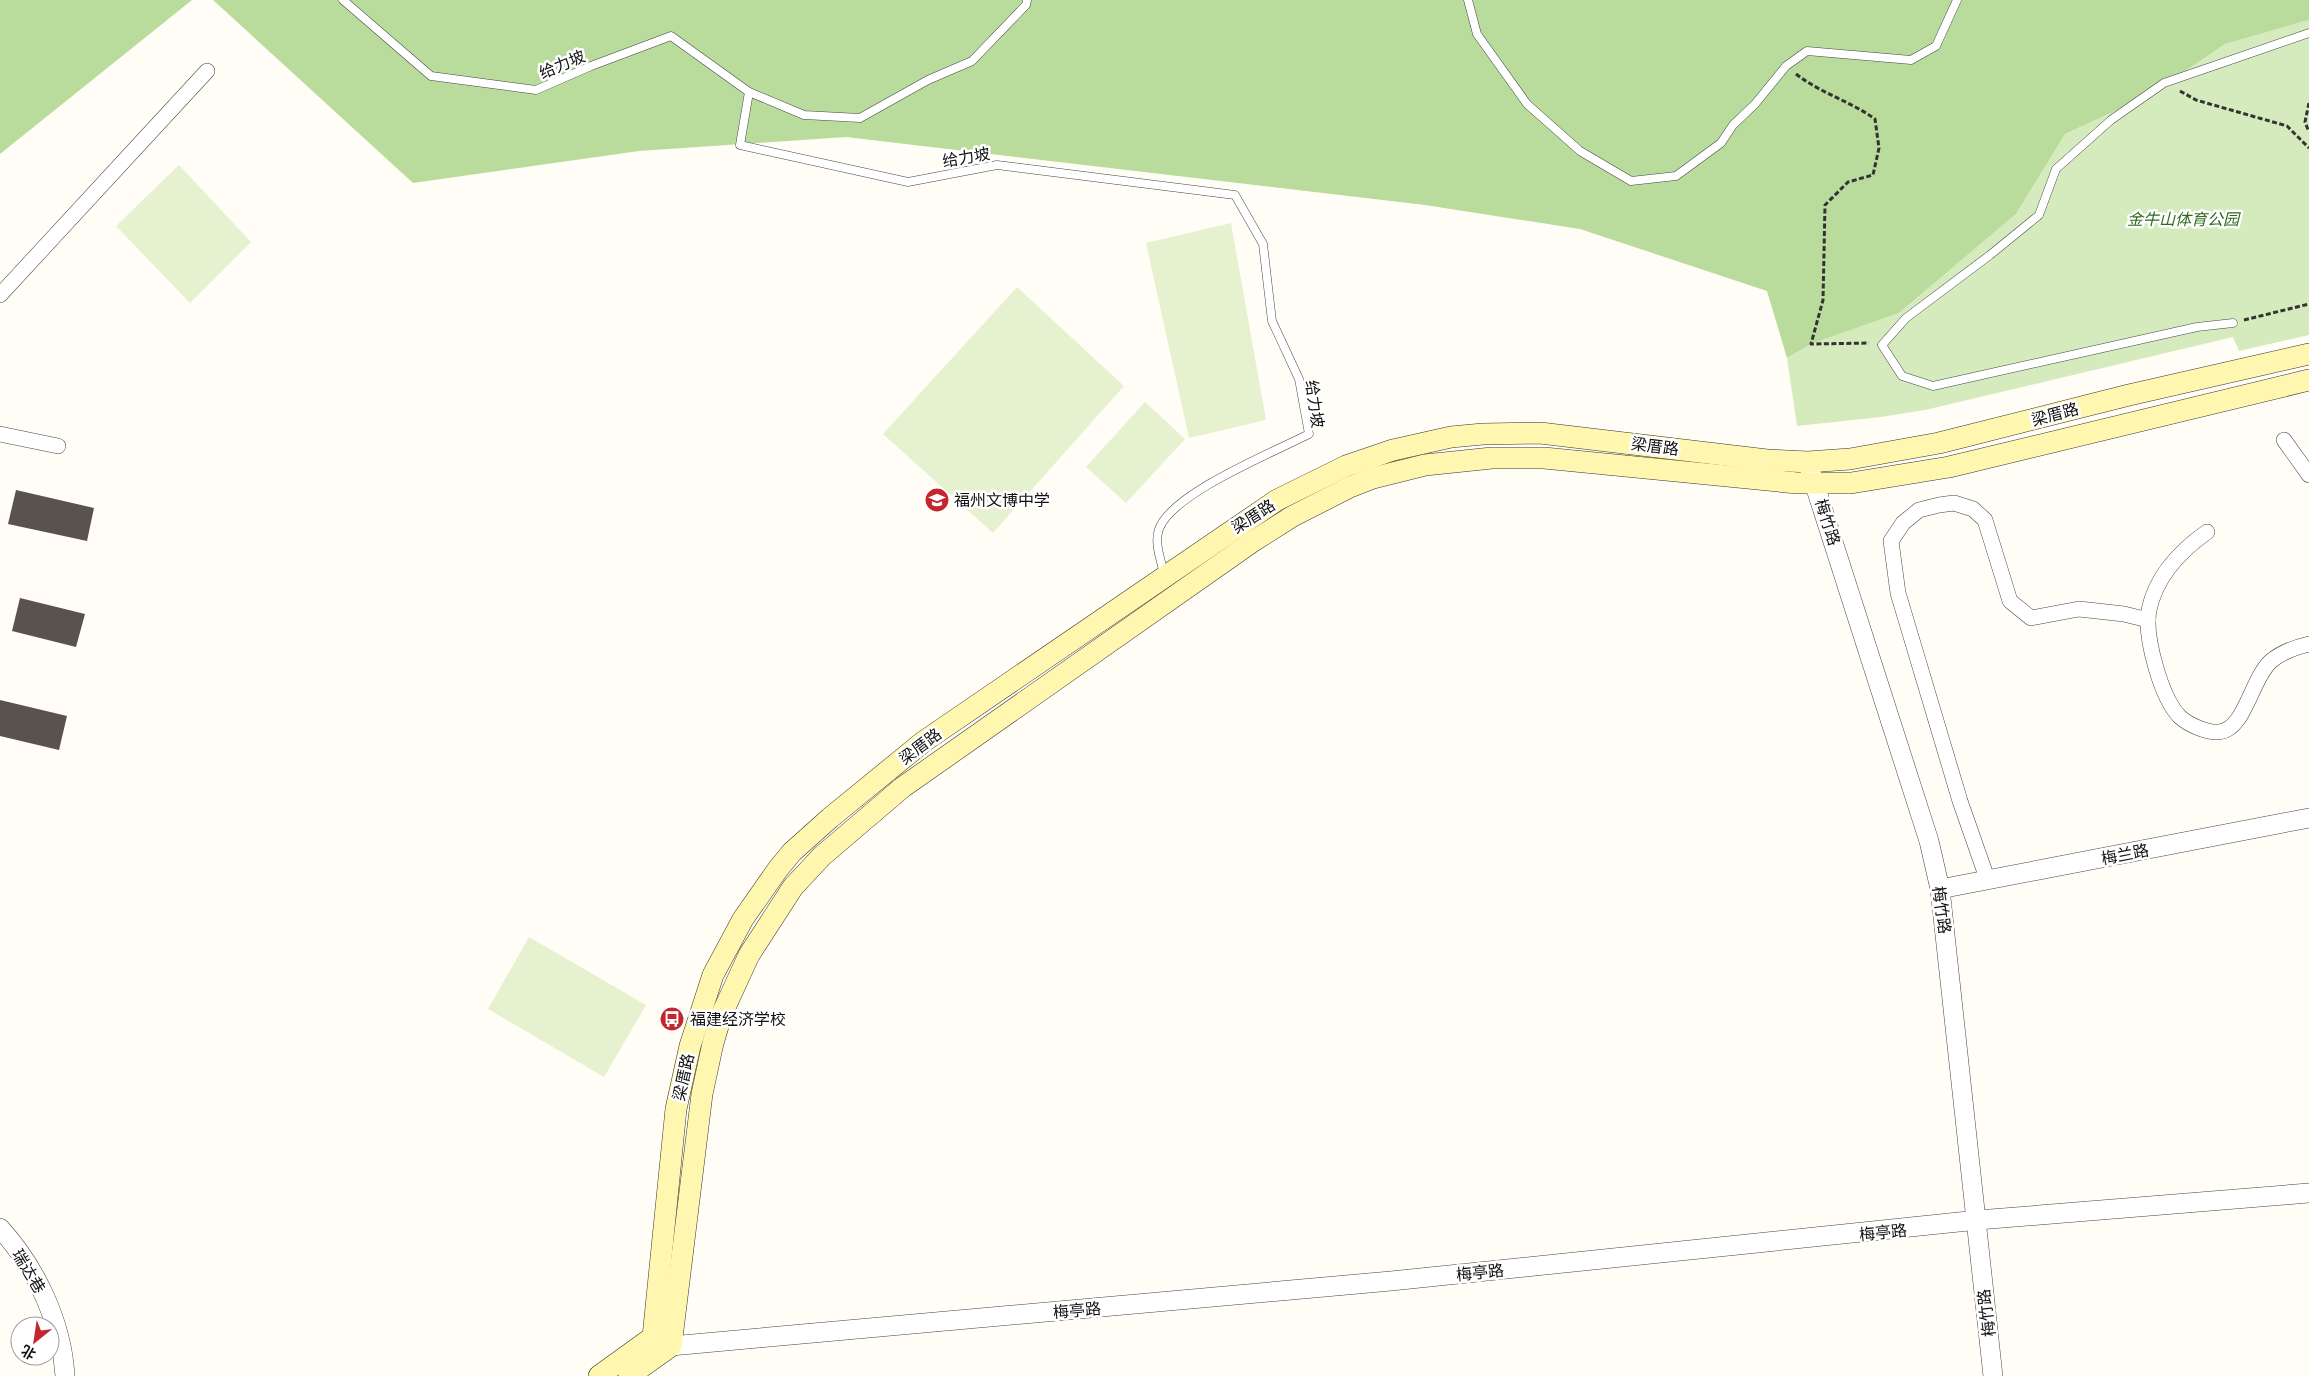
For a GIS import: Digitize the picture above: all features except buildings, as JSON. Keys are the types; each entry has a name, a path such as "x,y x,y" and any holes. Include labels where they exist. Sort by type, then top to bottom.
{"main road":[{"name":"梁厝路","path":"662,1341 676,1109 683,1071 696,1023 713,975 758,895 787,858 805,840 923,742 1255,513 1297,489 1346,466 1393,450 1451,437 1509,432 1540,433 1767,460 1808,462 1874,455 1939,443 2129,395 2309,354"},
{"name":"梁厝路","path":"662,1341 702,1094 713,1043 721,1016 749,955 793,887 822,856 903,787 1272,528 1350,487 1373,478 1398,471 1452,461 1492,458 1544,458 1815,484 1851,483 1949,466 2309,380"},
{"path":"599,1376 662,1341"},
{"path":"630,1376 662,1341"}],"street":[{"path":"0,295 207,71"},
{"path":"0,434 58,446"},
{"path":"2284,440 2309,475"},
{"name":"梅竹路","path":"1808,462 1929,841 1940,889 1978,1220 1993,1376"},
{"path":"1988,881 1960,801 1898,593 1891,541 1903,523 1920,510 1954,503 1973,509 1985,520 2010,601 2032,618 2080,609 2124,614 2148,620"},
{"path":"2207,532 2184,548 2162,576 2149,608 2148,620 2152,650 2164,688 2173,708 2191,726 2219,732 2234,725 2246,706 2253,686 2271,662 2294,648 2309,644"},
{"name":"梅兰路","path":"1940,889 2309,818"},
{"name":"梅亭路","path":"662,1341 1391,1281 1978,1220 2309,1193"},
{"name":"瑞达巷","path":"0,1228 25,1262 51,1310 61,1343 65,1376"}],"lane":[{"name":"给力坡","path":"343,0 431,76 536,90 591,66 672,36 749,92 740,145 908,182 996,165 1235,195 1263,244 1272,321 1299,380 1309,434 1211,483 1168,515 1158,530 1157,539 1165,576"},
{"path":"749,92 804,115 860,118 928,80 972,61 1026,5 1027,0"},
{"path":"1468,0 1477,34 1527,104 1580,152 1631,181 1676,176 1721,143 1733,125 1755,104 1786,66 1807,51 1911,60 1936,46 1957,0"},
{"path":"2233,323 2188,329 1933,386 1902,376 1882,345 1906,318 1990,255 2038,215 2056,170 2111,120 2164,83 2309,33"}],"path":[{"path":"1786,66 1828,96 1859,107 1875,119 1879,148 1873,175 1848,182 1825,205 1822,300 1811,344 1841,342 1882,345"},
{"path":"2164,83 2196,100 2287,126 2309,148"},
{"path":"2309,103 2305,122 2309,132"},
{"path":"2233,323 2309,304"}],"green space":[{"path":"0,0 192,0 0,154"},
{"path":"213,0 2309,0 2309,20 2225,44 2150,95 2065,134 2016,214 1899,313 1811,344 1787,358 1767,291 1580,229 1425,205 846,137 639,151 413,183"},
{"name":"金牛山体育公园","path":"2309,20 2309,335 2239,351 2233,337 1925,410 1797,426 1787,358 1811,344 1899,313 2016,214 2065,134 2150,95 2225,44"},
{"path":"179,165 251,242 190,303 116,226"},
{"path":"1231,223 1266,420 1189,438 1146,243"},
{"path":"1017,287 1124,386 993,533 883,434"},
{"path":"1145,402 1185,439 1126,503 1086,467"},
{"path":"529,937 646,1005 604,1077 488,1009"}],"place":[{"name":"福州文博中学","path":"937,500"},
{"name":"福建经济学校","path":"672,1019"}]}
